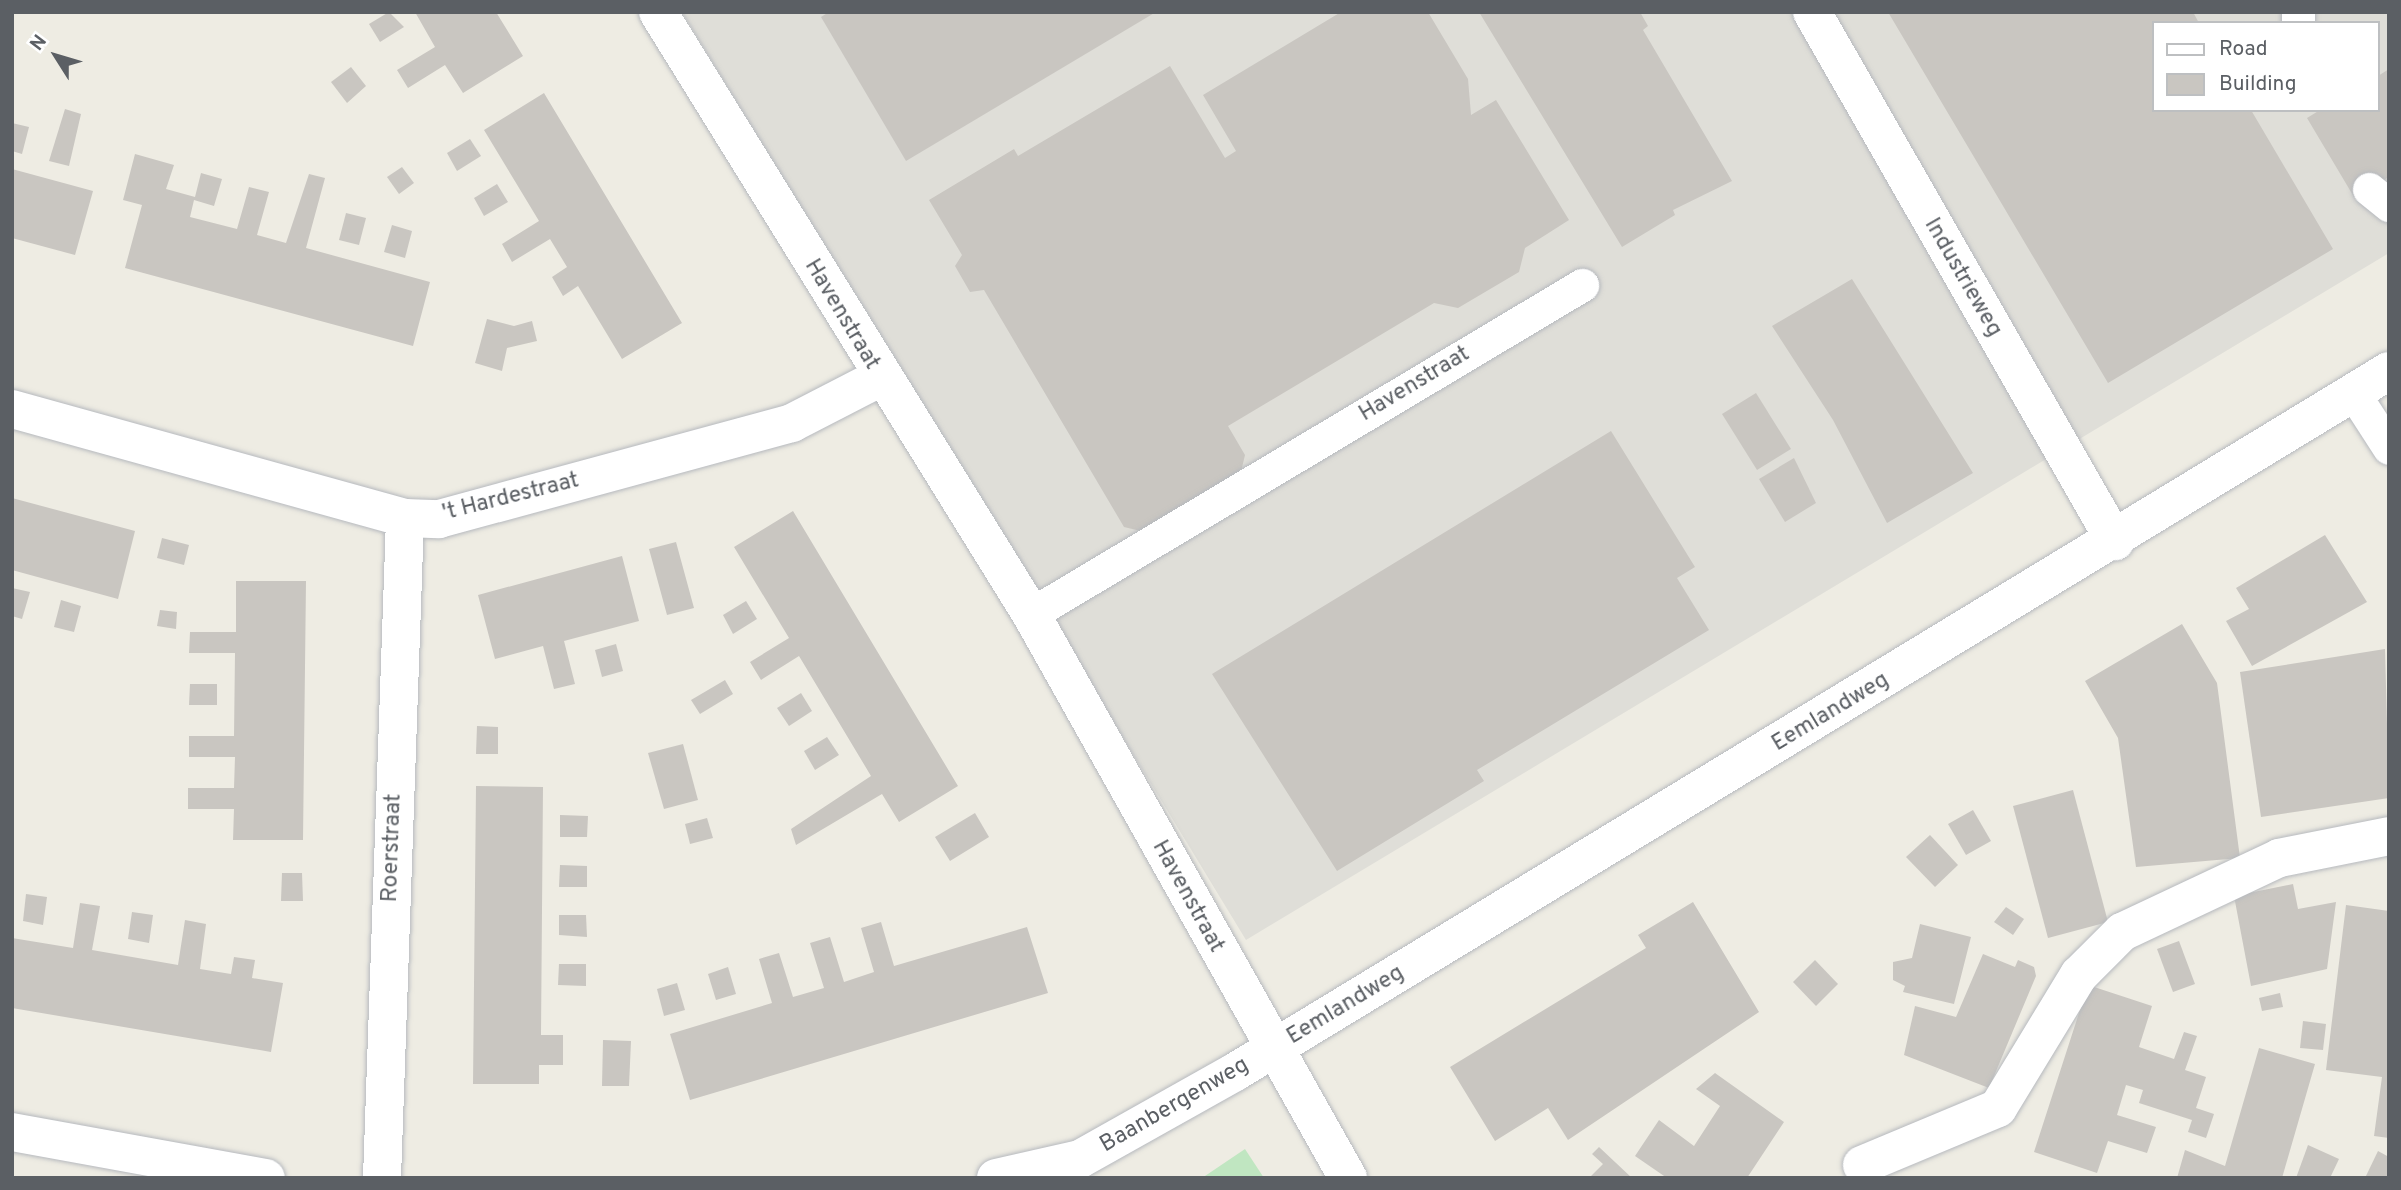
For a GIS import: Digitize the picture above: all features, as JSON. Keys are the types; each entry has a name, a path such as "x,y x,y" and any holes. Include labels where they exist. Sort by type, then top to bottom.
{"street":[{"name":"Havenstraat","path":"658,12 879,377 1031,614 1272,1051 1348,1178"},
{"name":"Industrieweg","path":"1812,12 2115,541"},
{"name":"Eemlandweg","path":"1272,1051 2115,541 2389,371"},
{"name":"'t Hardestraat","path":"12,410 405,518 439,519 792,423 879,377"},
{"name":"Roerstraat","path":"382,1178 405,518"},
{"path":"1862,1165 1998,1108 2079,975 2122,932 2279,858 2389,836"},
{"name":"Baanbergenweg","path":"996,1178 1080,1159 1272,1051"},
{"path":"12,1132 267,1178"}],"lane":[{"name":"Havenstraat","path":"1031,614 1582,285"},
{"path":"2354,394 2389,448"}],"shaded area":[{"path":"682,12 2389,12 2389,253 1246,940"}],"green space":[{"path":"1245,1149 1264,1178 1202,1178"}],"building":[{"path":"389,12 404,27 380,42 369,24"},
{"path":"415,12 496,12 523,56 463,93 445,65 408,88 397,70 435,47"},
{"path":"829,12 1156,12 906,161 821,17"},
{"path":"1341,12 1428,12 1468,79 1471,115 1496,100 1569,220 1525,248 1519,272 1458,308 1434,303 1228,426 1245,455 1239,480 1149,533 1124,527 984,290 970,292 955,266 962,255 929,200 1014,149 1018,156 1170,66 1225,158 1236,151 1203,95"},
{"path":"1479,12 1640,12 1648,26 1643,30 1732,181 1673,210 1675,215 1622,247"},
{"path":"1888,12 2193,12 2198,21 2152,21 2152,112 2252,112 2333,249 2108,383"},
{"path":"351,67 366,86 347,103 331,82"},
{"path":"2389,69 2389,177 2354,197 2307,118 2317,112 2380,112 2380,75"},
{"path":"544,93 682,323 622,359 578,286 563,296 552,277 567,267 550,239 512,262 502,244 539,221 484,130"},
{"path":"65,109 81,114 69,166 49,161"},
{"path":"12,123 29,127 22,154 12,151"},
{"path":"470,139 481,156 457,171 447,153"},
{"path":"135,154 174,165 166,189 195,197 201,173 222,179 214,206 194,200 190,217 237,229 249,187 269,192 257,235 286,243 309,174 325,178 306,248 430,282 413,346 125,268 142,205 123,200"},
{"path":"402,167 414,183 399,194 387,177"},
{"path":"12,169 93,191 75,255 12,238"},
{"path":"497,184 508,202 484,216 474,198"},
{"path":"346,213 366,218 359,245 339,240"},
{"path":"392,225 412,231 405,258 384,252"},
{"path":"1852,279 1973,473 1887,523 1833,420 1772,326"},
{"path":"487,319 514,326 532,321 537,341 507,348 502,371 475,363"},
{"path":"1756,393 1791,449 1757,470 1722,414"},
{"path":"1611,431 1695,567 1677,578 1709,630 1477,770 1484,781 1337,871 1212,674"},
{"path":"1794,458 1816,503 1785,522 1759,479"},
{"path":"12,498 135,531 118,599 12,570"},
{"path":"793,511 958,786 899,822 882,794 796,845 791,829 871,776 799,656 761,680 750,662 789,638 734,547"},
{"path":"2325,535 2367,602 2252,666 2226,621 2249,609 2236,588"},
{"path":"162,538 189,545 184,565 157,558"},
{"path":"676,542 694,608 667,615 649,549"},
{"path":"622,556 639,621 564,641 575,684 554,689 543,646 495,659 478,595"},
{"path":"236,581 306,581 303,840 233,840 234,809 188,809 188,788 234,788 235,757 189,757 189,736 234,736 235,653 189,653 190,632 236,632"},
{"path":"12,588 30,592 22,619 12,616"},
{"path":"61,600 81,606 74,632 54,627"},
{"path":"746,601 757,619 733,634 723,615"},
{"path":"160,610 177,612 176,629 157,626"},
{"path":"2182,624 2217,683 2240,858 2136,867 2118,738 2085,681"},
{"path":"616,644 623,671 602,677 595,650"},
{"path":"2385,649 2389,798 2261,817 2240,672"},
{"path":"725,680 733,694 700,714 691,700"},
{"path":"190,684 217,684 217,705 189,705"},
{"path":"801,693 812,711 789,726 777,708"},
{"path":"477,726 498,727 498,754 476,754"},
{"path":"827,737 839,755 815,770 804,751"},
{"path":"683,744 698,800 664,809 648,753"},
{"path":"476,786 543,787 541,1035 563,1035 563,1065 539,1065 539,1084 473,1084"},
{"path":"2073,790 2108,922 2048,938 2013,806"},
{"path":"1973,810 1991,841 1966,855 1948,824"},
{"path":"975,813 989,837 950,861 935,837"},
{"path":"560,815 588,816 587,837 560,837"},
{"path":"707,818 713,838 690,844 685,824"},
{"path":"1930,835 1958,865 1935,887 1906,857"},
{"path":"560,865 587,866 587,887 559,887"},
{"path":"282,873 302,873 303,901 281,901"},
{"path":"2293,884 2298,909 2336,902 2327,969 2251,986 2234,896"},
{"path":"26,894 47,897 43,925 23,921"},
{"path":"1693,902 1759,1012 1568,1140 1548,1108 1495,1141 1450,1067 1646,948 1638,935"},
{"path":"80,903 100,906 92,950 178,965 185,920 206,924 200,969 231,974 234,957 255,960 252,978 283,983 271,1052 12,1008 12,938 73,948"},
{"path":"2346,905 2389,911 2389,1138 2374,1136 2382,1077 2326,1070"},
{"path":"2006,907 2024,919 2013,935 1994,922"},
{"path":"132,912 153,915 149,943 128,939"},
{"path":"559,915 586,915 587,937 559,935"},
{"path":"881,922 894,966 1027,927 1048,993 690,1100 670,1034 772,1003 759,959 779,953 793,997 824,988 810,943 830,937 844,982 874,972 861,928"},
{"path":"1920,924 1971,937 1954,1004 1903,992 1905,986 1893,980 1893,962 1912,958"},
{"path":"2179,941 2195,984 2173,992 2157,949"},
{"path":"1983,954 2015,967 2018,960 2034,967 2036,976 1989,1088 1904,1055 1915,1006 1956,1017"},
{"path":"1815,960 1838,984 1816,1006 1793,982"},
{"path":"559,964 586,964 586,986 558,985"},
{"path":"728,967 736,994 716,1000 708,974"},
{"path":"677,983 685,1010 664,1016 657,989"},
{"path":"2088,985 2152,1006 2139,1047 2174,1059 2184,1032 2197,1036 2185,1070 2206,1077 2196,1108 2214,1114 2206,1138 2188,1132 2192,1120 2139,1103 2143,1090 2126,1085 2117,1115 2156,1127 2147,1153 2108,1141 2097,1173 2034,1152"},
{"path":"2280,993 2283,1007 2262,1011 2259,998"},
{"path":"2303,1021 2326,1024 2323,1050 2300,1048"},
{"path":"603,1040 631,1041 629,1086 602,1086"},
{"path":"2259,1048 2315,1064 2282,1178 2177,1178 2185,1150 2225,1166"},
{"path":"1715,1073 1784,1122 1747,1178 1667,1178 1635,1156 1659,1120 1694,1146 1720,1106 1696,1089"},
{"path":"2308,1145 2339,1159 2330,1178 2296,1178"},
{"path":"1599,1147 1632,1178 1589,1178 1603,1164 1592,1154"},
{"path":"2378,1151 2389,1157 2389,1178 2365,1178"}]}
